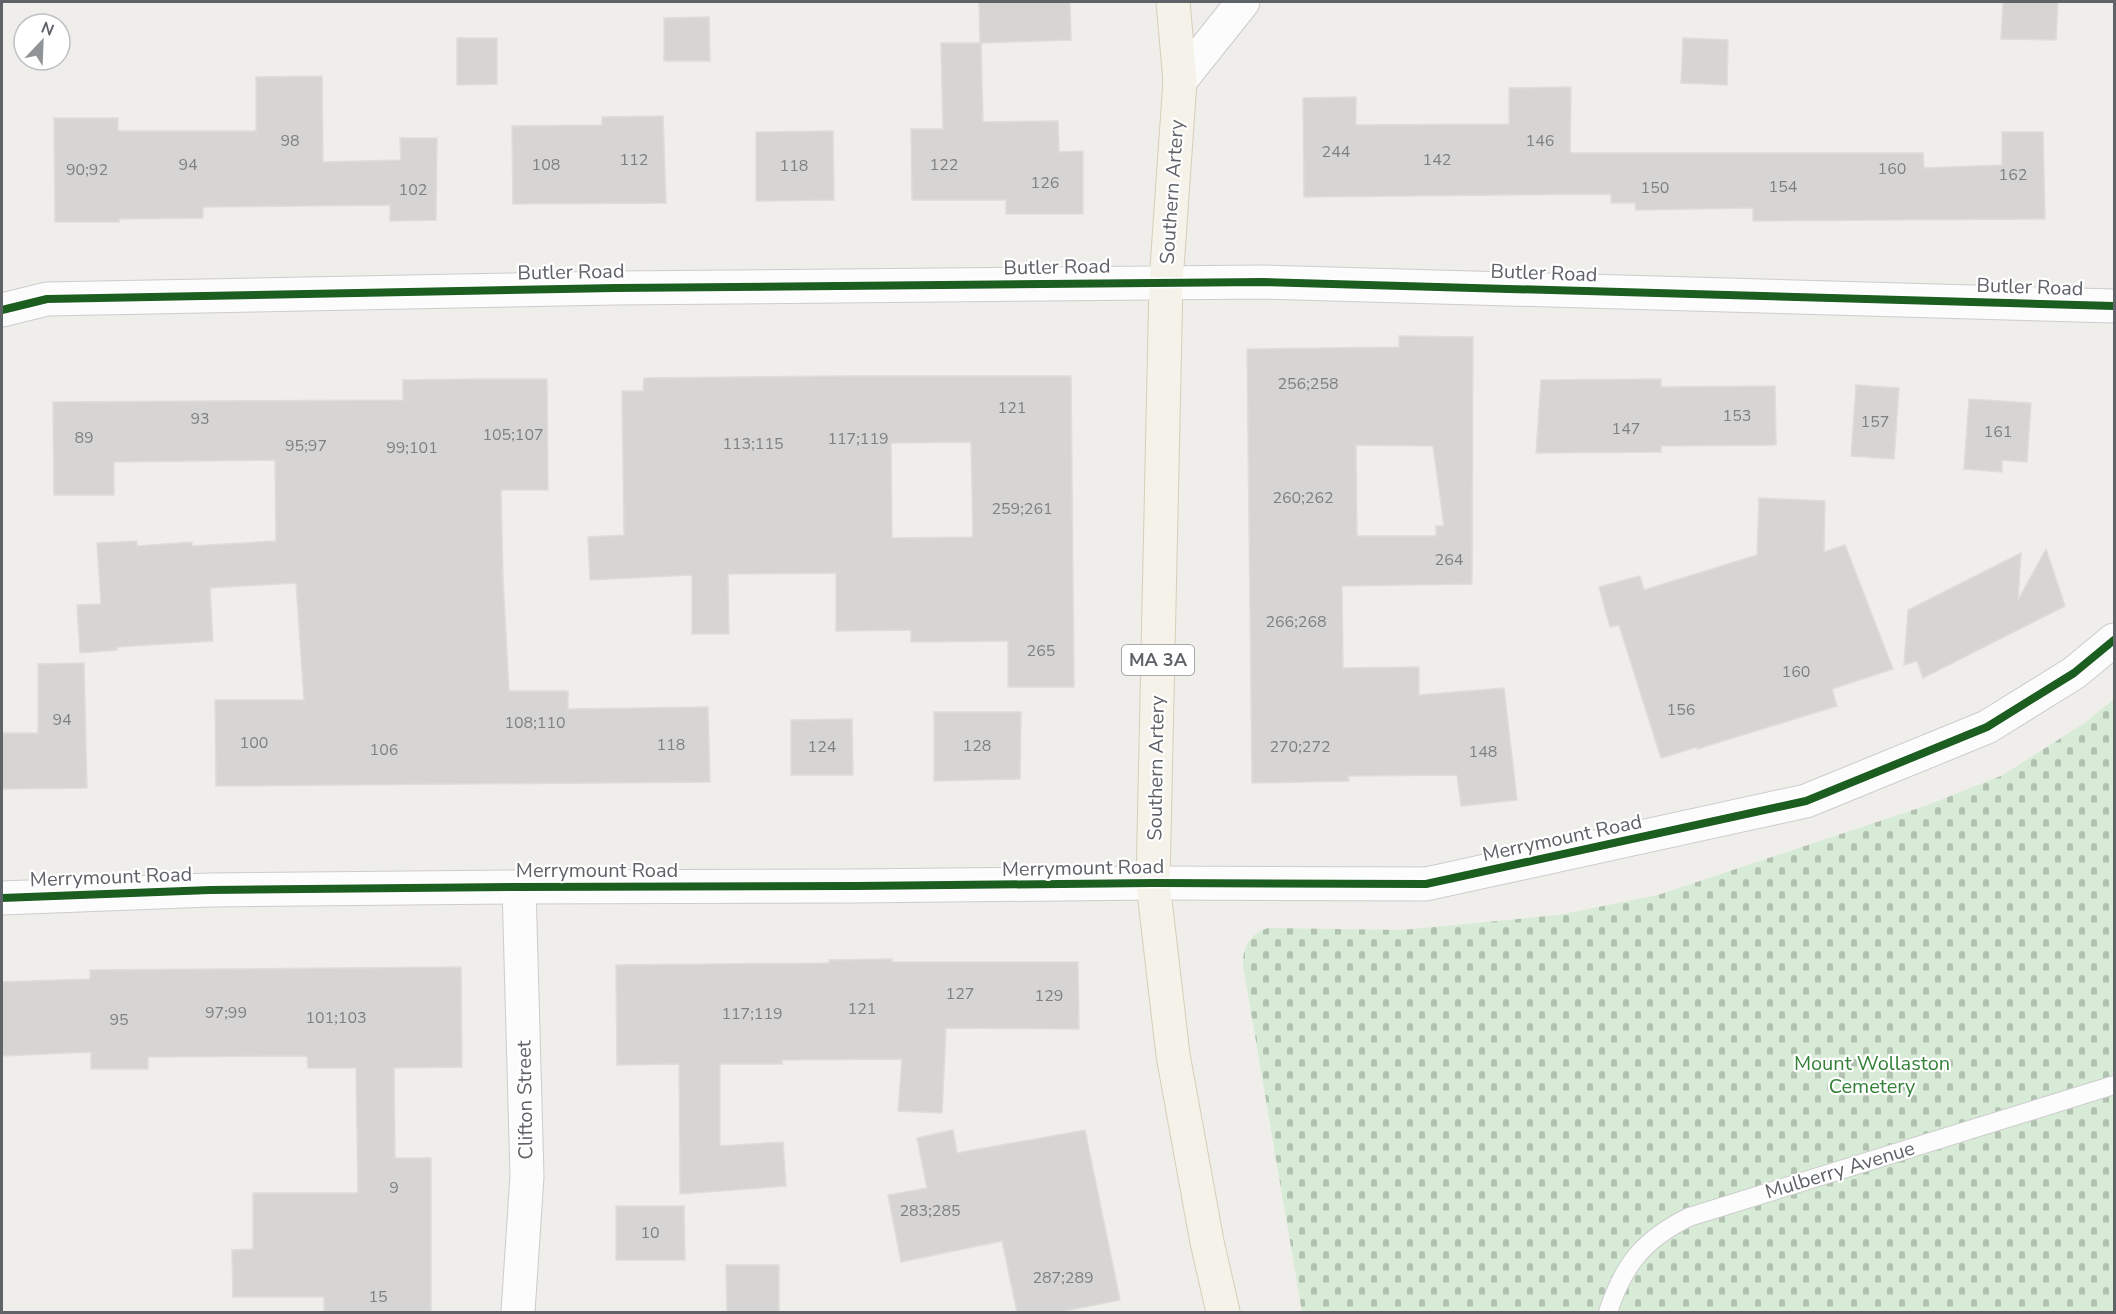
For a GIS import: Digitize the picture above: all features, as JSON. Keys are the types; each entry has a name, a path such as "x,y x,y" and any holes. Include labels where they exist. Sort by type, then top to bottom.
{"main road":[{"name":"Southern Artery","path":"1173,2 1180,81 1166,282 1153,883 1173,1054 1223,1312"}],"street":[{"path":"1180,81 1243,2"},
{"name":"Butler Road","path":"2,310 47,299 604,288 1166,282 1263,282 2115,306"},
{"name":"Merrymount Road","path":"2,898 210,890 1153,883 1426,884 1806,801 1987,727 2074,673 2115,640"},
{"name":"Clifton Street","path":"518,1312 527,1176 519,887"}],"lane":[{"name":"Mulberry Avenue","path":"1608,1312 1615,1290 1626,1269 1646,1245 1664,1230 1689,1217 2115,1085"}],"green space":[{"name":"Mount Wollaston Cemetery","path":"2114,699 2114,1312 1302,1312 1243,965 1244,952 1252,937 1268,928 1402,930 1559,915 1658,895 1928,805 2003,775 2086,722"}],"building":[{"path":"979,2 1070,2 1071,40 981,43 983,122 1058,121 1059,152 1083,151 1083,214 1006,214 1006,200 912,200 911,129 943,129 941,43 980,43"},
{"path":"2003,2 2058,2 2056,40 2001,39"},
{"path":"709,17 710,61 664,61 664,18"},
{"path":"457,38 497,38 497,84 457,85"},
{"path":"1683,38 1728,40 1727,85 1681,83"},
{"path":"322,76 323,162 401,160 400,138 437,138 436,220 390,221 390,205 203,207 203,218 55,222 54,118 118,118 118,131 256,131 256,77"},
{"path":"1571,87 1570,153 1923,153 1924,168 2002,165 2002,132 2043,132 2045,219 1753,221 1753,208 1636,210 1635,203 1611,203 1611,194 1304,197 1303,98 1356,97 1356,125 1509,124 1509,88"},
{"path":"663,116 666,203 513,204 512,126 602,125 602,117"},
{"path":"833,131 834,200 756,201 756,132"},
{"path":"1399,336 1473,337 1472,584 1342,586 1343,668 1419,667 1419,695 1504,688 1517,800 1461,806 1457,775 1348,776 1349,781 1252,783 1247,349 1399,347","holes":["1356,445 1433,446 1444,526 1436,526 1436,536 1357,536"]},
{"path":"1071,376 1074,687 1008,687 1008,641 911,642 911,630 836,631 836,573 728,574 729,634 692,634 692,575 590,580 588,537 624,535 622,391 643,391 644,378","holes":["971,442 973,537 892,538 891,443"]},
{"path":"547,379 548,490 501,490 509,691 568,691 568,709 708,707 710,782 216,786 215,700 304,700 296,583 210,588 213,641 117,647 117,650 80,653 77,605 101,604 97,543 137,541 137,546 192,542 192,546 276,541 275,460 114,462 114,495 54,495 53,402 403,400 403,380"},
{"path":"1661,379 1661,387 1775,386 1776,445 1661,446 1661,452 1536,453 1541,380"},
{"path":"1856,385 1899,388 1894,459 1851,456"},
{"path":"1969,399 2031,403 2027,462 2002,460 2002,472 1964,469"},
{"path":"1759,498 1825,501 1824,552 1845,545 1893,669 1832,689 1837,706 1661,758 1619,625 1610,627 1599,587 1640,576 1644,590 1757,555"},
{"path":"2046,549 2065,606 1923,678 1917,661 1904,665 1908,610 2021,553 2018,600"},
{"path":"84,663 87,788 2,789 2,733 38,733 38,664"},
{"path":"934,712 1021,712 1020,779 934,781"},
{"path":"852,719 853,775 791,775 791,720"},
{"path":"892,959 892,962 1078,962 1079,1029 946,1028 942,1113 898,1111 902,1059 782,1060 782,1064 720,1064 720,1146 783,1142 786,1186 680,1194 679,1064 617,1065 616,965 829,963 829,960"},
{"path":"461,967 462,1067 394,1068 395,1158 431,1158 431,1312 324,1312 324,1297 233,1297 232,1250 253,1249 253,1193 358,1193 356,1068 308,1068 307,1056 148,1057 148,1069 91,1069 91,1052 2,1056 2,982 90,979 90,970"},
{"path":"953,1130 957,1153 1085,1130 1120,1300 1060,1312 1017,1312 1002,1241 901,1262 888,1195 927,1188 917,1138"},
{"path":"616,1206 684,1206 685,1260 616,1260"},
{"path":"726,1265 779,1265 779,1312 727,1312"}],"cycle path":[{"path":"2,310 47,299 616,288 1263,282 2114,306"},
{"path":"2,898 210,890 1153,883 1426,884 1806,801 1987,727 2074,673 2114,640"}]}
